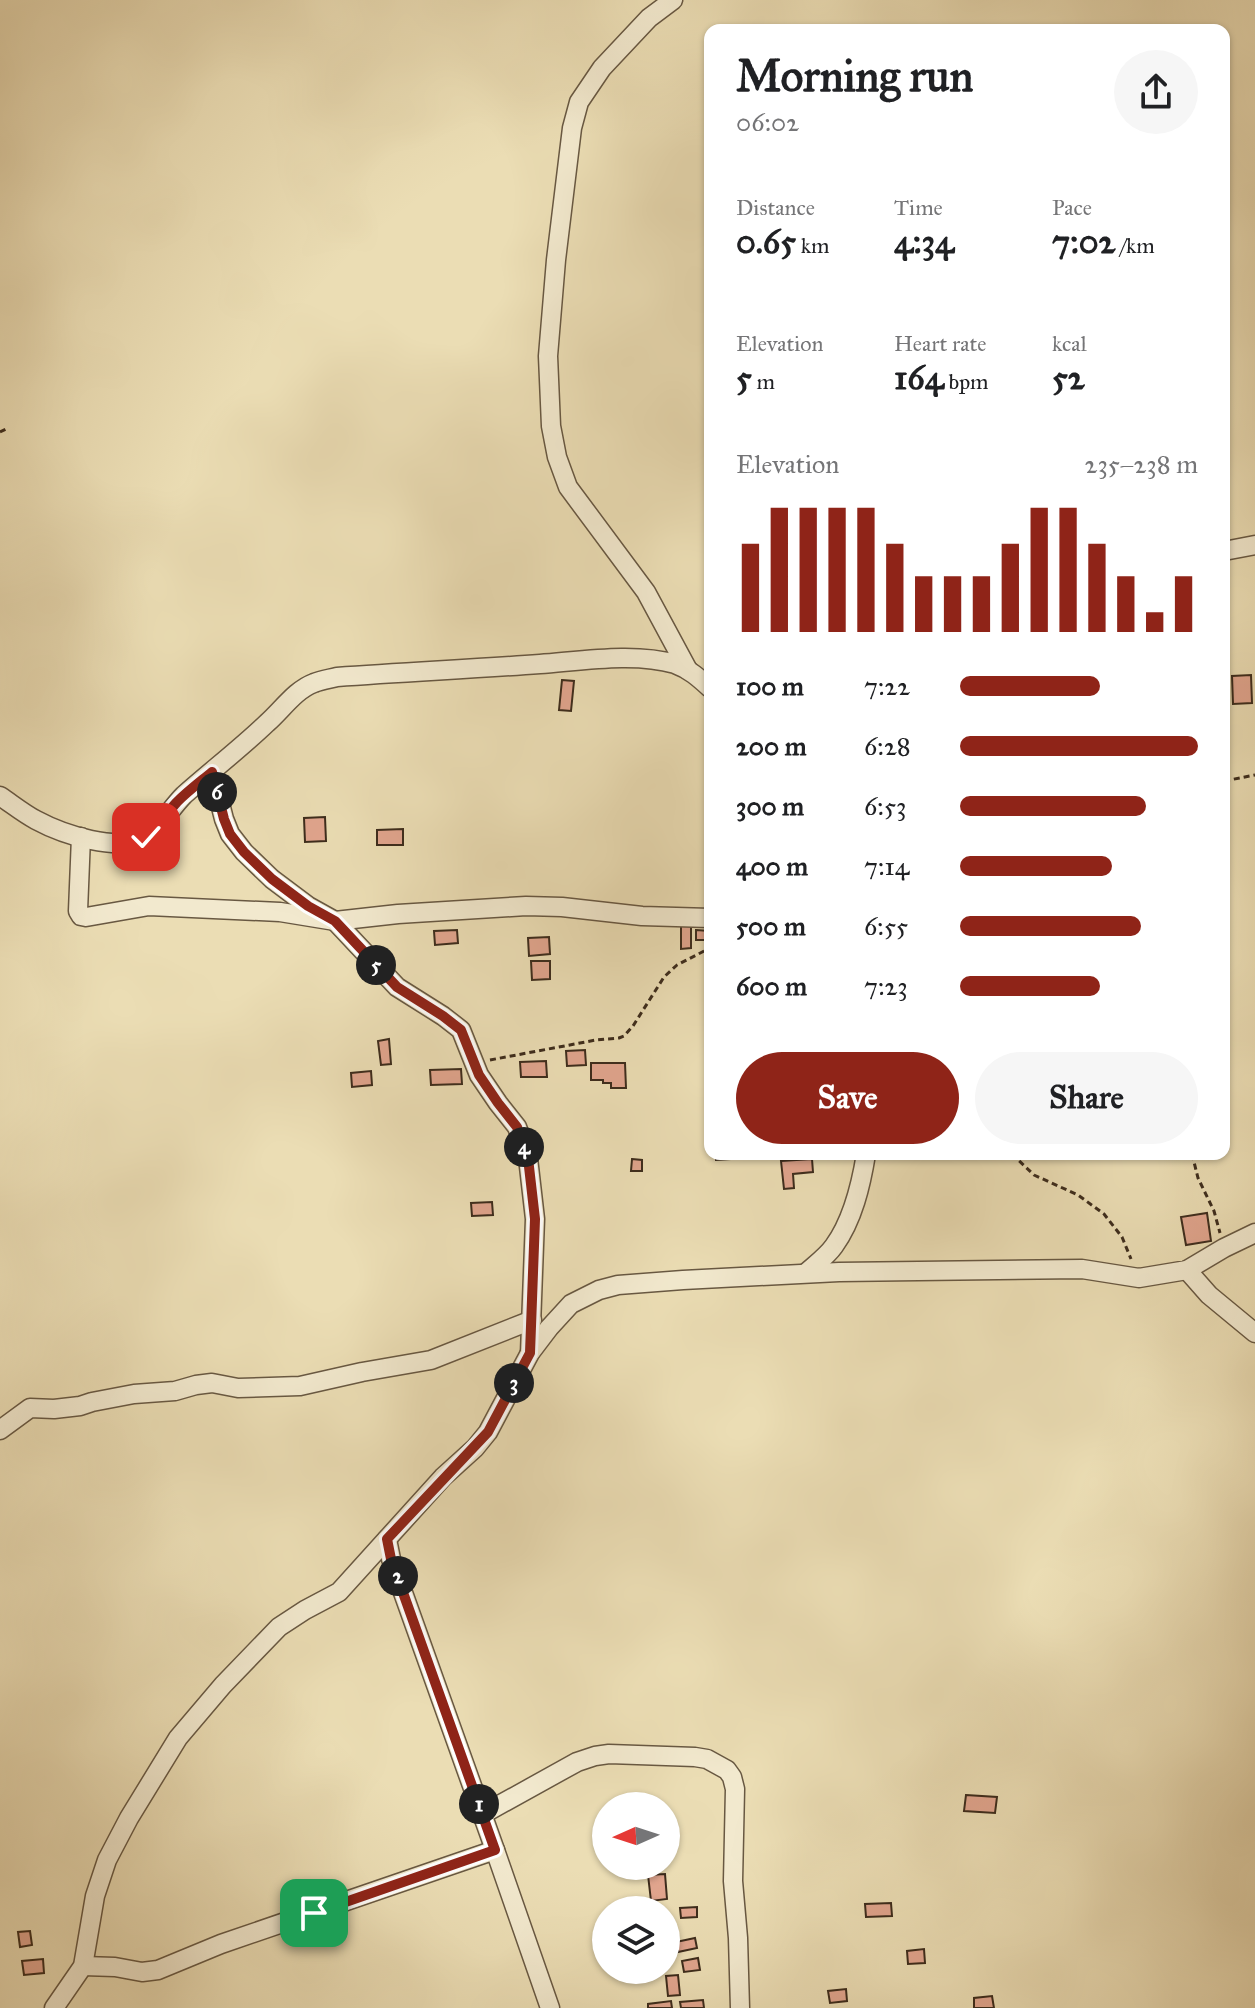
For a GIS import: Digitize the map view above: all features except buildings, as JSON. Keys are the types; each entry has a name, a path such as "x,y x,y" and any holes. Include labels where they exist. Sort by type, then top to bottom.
{"street":[{"path":"673,0 649,18 602,68 579,102 572,128 548,356 551,426 557,457 568,487 646,592 688,670"},
{"path":"1230,550 1255,545"},
{"path":"0,796 39,822 81,837 99,842 136,841 146,837 184,795 305,687 337,677 591,660 651,660 688,670 704,682"},
{"path":"212,772 224,819 230,834 244,852 272,879 308,906 335,921 397,987 461,1030 479,1075 517,1127 528,1158 535,1219 530,1353"},
{"path":"81,837 78,911 81,916 136,907 169,906 280,912 335,921 526,906 704,918"},
{"path":"806,1273 834,1247 849,1221 865,1160"},
{"path":"54,2008 83,1966 95,1896 107,1860 178,1738 279,1627 339,1592 443,1477 482,1440 530,1353 571,1304 599,1290 618,1285 806,1273 1082,1269 1139,1278 1187,1270 1255,1233"},
{"path":"1187,1270 1209,1295 1255,1333"},
{"path":"0,1430 30,1408 80,1406 212,1383 238,1388 300,1386 431,1360 532,1320"},
{"path":"387,1539 391,1559 550,2008"},
{"path":"483,1814 577,1762 601,1755 695,1757 707,1759 727,1770 734,1783 736,1797 733,1881 740,2008"},
{"path":"83,1966 115,1967 138,1972 158,1970 221,1944 495,1850"}],"path":[{"path":"0,432 8,428"},
{"path":"1230,780 1255,775"},
{"path":"475,1063 624,1036 664,977 677,965 704,951"},
{"path":"1018,1160 1034,1175 1078,1195 1104,1214 1122,1237 1139,1278"},
{"path":"1194,1160 1198,1178 1214,1211 1224,1248"}],"route":[{"path":"146,837 184,795 212,772 230,834 244,852 272,879 308,906 335,921 397,987 461,1030 479,1075 517,1127 528,1158 535,1219 530,1353 482,1440 443,1477 387,1539 391,1559 495,1850 314,1913"}]}
